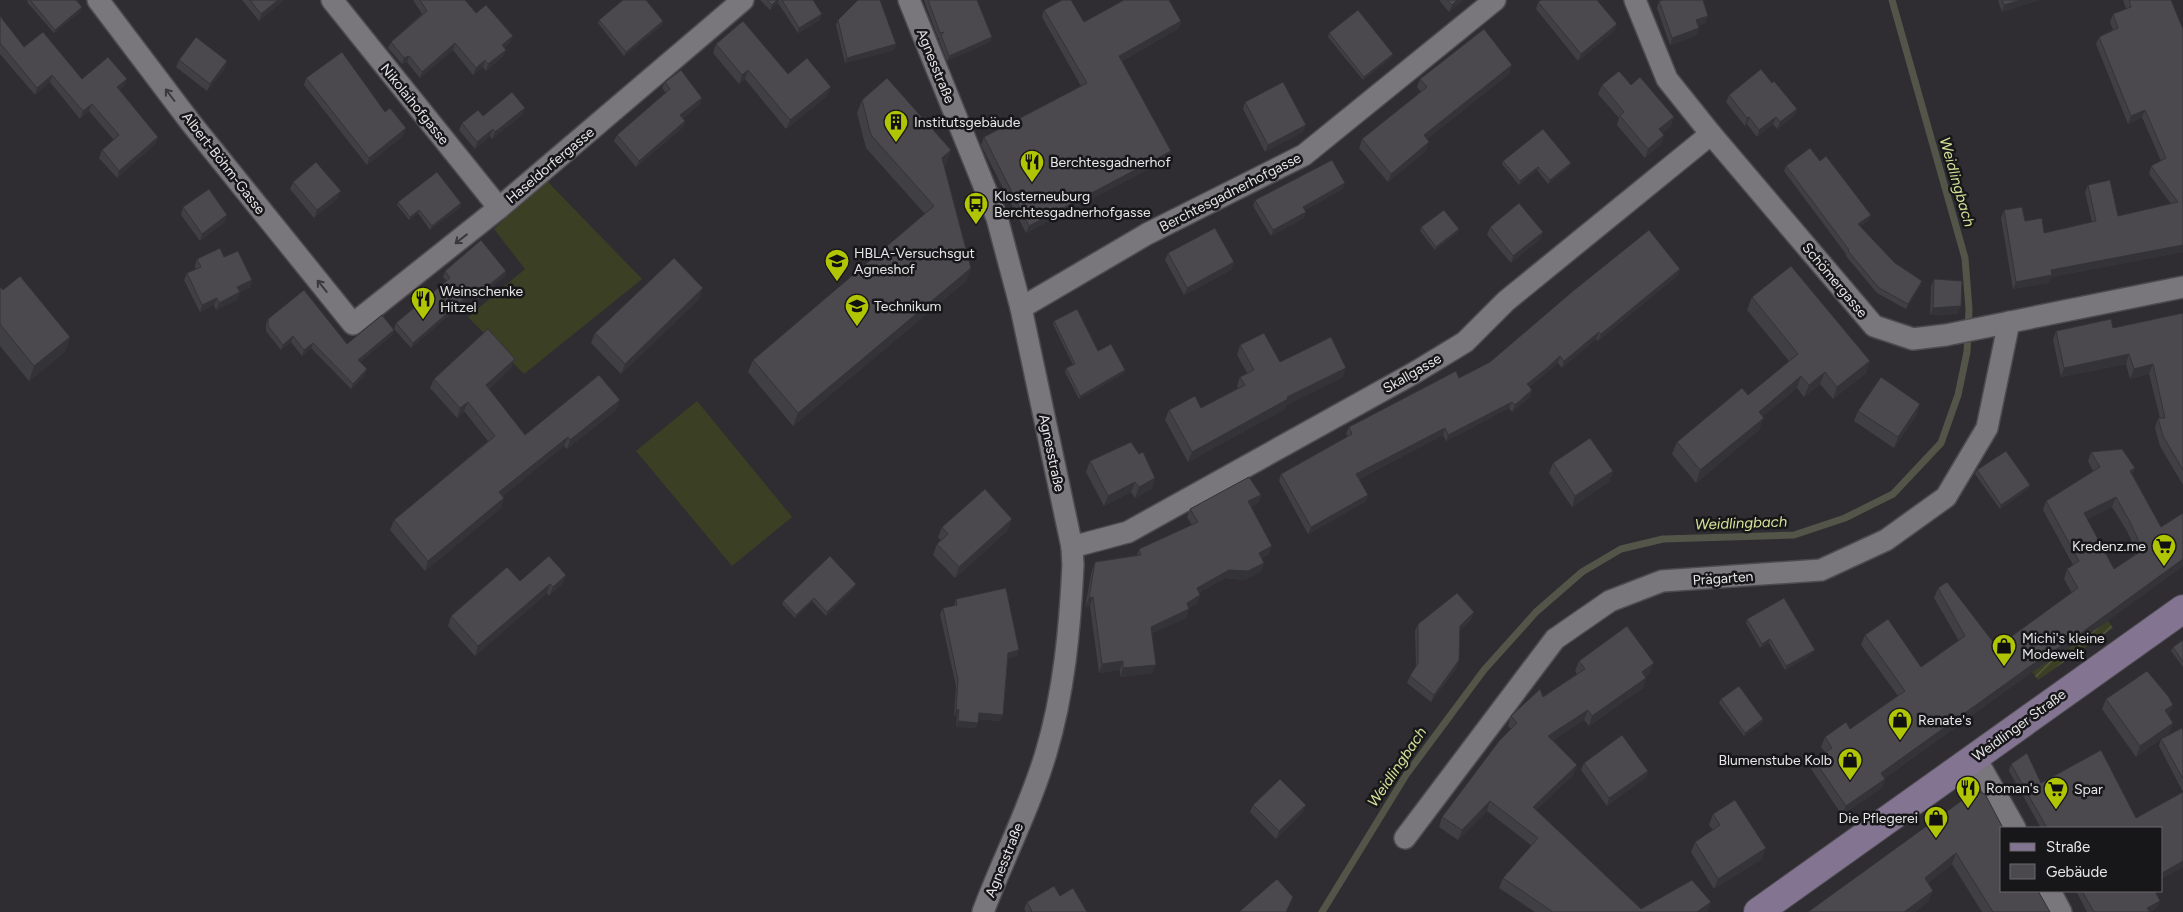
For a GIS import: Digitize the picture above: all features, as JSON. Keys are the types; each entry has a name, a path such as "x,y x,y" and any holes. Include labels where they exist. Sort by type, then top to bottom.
{"main road":[{"name":"Weidlinger Straße","path":"1758,912 2183,609"}],"street":[{"name":"Albert-Böhm-Gasse","path":"98,0 191,123 353,324"},
{"name":"Nikolaihofgasse","path":"332,0 499,208"},
{"name":"Haseldorfergasse","path":"353,324 499,208 743,0"},
{"name":"Agnesstraße","path":"909,0 996,218 1021,308 1072,547 1073,566 1070,612 1060,693 1054,721 1034,786 983,912"},
{"name":"Berchtesgadnerhofgasse","path":"1021,308 1147,234 1304,155 1494,0"},
{"name":"Schömergasse","path":"1635,0 1668,78 1711,134 1874,326 1913,339 1946,335 2183,287"},
{"name":"Skallgasse","path":"1072,547 1128,532 1414,373 1465,342 1506,301 1711,134"},
{"name":"Prägarten","path":"1405,838 1555,640 1610,601 1662,581 1821,570 1886,540 1946,496 1987,428 2005,323"},
{"path":"1975,757 2014,827"},
{"path":"2051,892 2061,912"}],"green space":[{"path":"546,180 642,279 524,374 468,317 525,269 494,229"},
{"path":"697,401 792,517 732,566 636,451"},
{"path":"2108,621 2113,628 2038,680 2032,672"}],"building":[{"path":"30,0 76,0 82,7 55,30"},
{"path":"250,0 278,0 261,14"},
{"path":"420,0 465,0 476,13 486,5 513,36 502,45 506,50 488,64 485,60 476,68 455,43 422,72 409,56 404,58 391,42 427,11"},
{"path":"623,0 646,0 663,21 626,52 599,20"},
{"path":"767,0 777,0 772,5"},
{"path":"782,0 813,0 822,14 799,28"},
{"path":"858,0 880,0 896,44 847,58 838,20"},
{"path":"928,0 977,0 992,37 949,56 941,35 944,32 940,33"},
{"path":"1062,0 1071,0 1084,22 1124,0 1169,0 1181,21 1119,56 1171,151 1029,226 984,137 1087,83 1044,10"},
{"path":"1447,0 1457,0 1452,5"},
{"path":"1541,0 1597,0 1617,24 1581,54 1538,2"},
{"path":"1703,0 1708,16 1696,20 1699,28 1672,38 1659,1"},
{"path":"2002,0 2021,0 2004,5"},
{"path":"2129,0 2171,0 2183,29 2183,245 2051,270 2052,275 2016,282 2004,210 2022,207 2025,221 2042,218 2044,233 2096,221 2088,185 2110,180 2118,216 2178,202 2151,166 2166,158 2145,110 2131,116 2099,37 2118,28 2113,14 2131,7"},
{"path":"1358,10 1393,54 1364,77 1329,33"},
{"path":"0,16 24,47 43,32 82,79 108,57 127,79 117,87 158,137 119,171 102,150 119,135 92,104 83,111 52,75 37,88 0,43"},
{"path":"743,21 788,74 807,58 831,87 790,120 748,70 742,75 716,44"},
{"path":"1484,29 1512,65 1424,135 1429,142 1391,174 1362,139 1427,87 1420,79"},
{"path":"196,37 227,61 210,84 179,60"},
{"path":"342,52 385,112 390,108 406,128 369,158 306,78"},
{"path":"1761,69 1772,83 1774,81 1797,109 1780,122 1776,117 1759,130 1729,95"},
{"path":"681,70 702,98 680,115 685,121 639,161 617,135 670,89 665,82"},
{"path":"1619,71 1631,85 1640,77 1674,117 1659,129 1664,135 1648,149 1620,116 1624,112 1602,85"},
{"name":"Technikum","path":"887,78 951,150 942,158 971,268 798,413 753,360 934,206 871,135 862,100"},
{"path":"1283,82 1306,125 1268,145 1245,102"},
{"path":"512,92 525,108 495,132 493,129 477,142 462,123 478,110 483,116"},
{"path":"1543,129 1571,163 1550,180 1538,167 1520,181 1503,161"},
{"path":"1810,148 1820,161 1826,156 1871,215 1858,224 1895,263 1922,281 1908,304 1879,288 1848,251 1786,166"},
{"path":"1332,160 1345,183 1303,207 1306,212 1273,230 1255,200"},
{"path":"316,162 341,191 317,210 293,182"},
{"path":"437,172 461,203 432,226 419,210 410,217 398,202"},
{"path":"209,189 227,215 202,234 183,207"},
{"path":"1519,203 1543,232 1513,256 1490,227"},
{"path":"1444,210 1459,229 1436,247 1421,227"},
{"path":"1215,228 1234,262 1187,288 1168,253"},
{"path":"1649,230 1680,269 1601,334 1599,332 1564,361 1560,356 1527,384 1532,390 1515,405 1512,402 1448,435 1445,428 1356,474 1368,495 1311,527 1281,474 1352,434 1349,427 1456,371 1459,378 1490,362 1573,291"},
{"path":"481,240 506,271 482,291 474,290 413,343 396,323 450,278 445,271"},
{"path":"220,248 224,257 238,251 252,280 237,287 240,292 219,303 217,298 202,305 187,273 201,267 197,259"},
{"path":"674,258 703,288 625,364 595,333"},
{"path":"1791,266 1870,361 1837,387 1825,372 1809,385 1801,376 1759,412 1764,418 1700,470 1677,442 1742,388 1748,395 1798,354 1752,297"},
{"path":"20,276 70,337 34,366 0,324 0,287 3,290"},
{"path":"1934,279 1962,281 1961,306 1933,308"},
{"path":"304,290 347,344 382,315 394,330 358,360 367,369 353,384 313,343 304,350 293,336 283,345 268,326 268,319"},
{"path":"1077,309 1098,351 1111,344 1125,370 1080,396 1066,368 1075,364 1054,321"},
{"path":"2183,313 2183,470 2163,436 2158,418 2165,418 2153,364 2134,369 2129,354 2064,368 2056,331 2111,319 2113,328"},
{"path":"488,329 515,359 486,385 525,435 599,375 620,400 570,440 568,437 499,492 504,498 428,561 394,520 495,436 468,402 460,408 434,379"},
{"path":"1264,333 1280,362 1331,337 1346,368 1287,397 1288,399 1192,452 1169,410 1195,396 1201,408 1245,385 1240,377 1254,370 1240,345"},
{"path":"1881,377 1920,404 1898,437 1858,411"},
{"path":"1590,438 1613,471 1575,496 1553,463"},
{"path":"1131,442 1139,454 1143,452 1155,478 1139,487 1135,482 1108,496 1090,461"},
{"path":"2122,449 2135,468 2130,471 2161,527 2183,513 2183,559 2077,636 2036,662 1881,773 1885,779 1846,806 1814,760 1832,748 1825,737 1846,722 1850,729 1905,691 1865,635 1888,619 1921,667 1965,636 1938,588 1947,582 1997,647 2078,588 2067,569 2079,561 2046,501 2100,467 2091,452","holes":["2116,497 2143,550 2114,569 2084,513"]},
{"path":"2006,451 2030,485 2001,505 1977,470"},
{"path":"1249,477 1261,495 1248,501 1272,546 1259,553 1264,563 1248,571 1229,570 1197,588 1200,595 1187,603 1189,609 1151,627 1156,665 1123,668 1123,661 1102,664 1093,597 1089,598 1095,562 1141,555 1139,549 1198,522 1190,509"},
{"path":"985,489 1012,519 959,567 937,544 948,534 942,527"},
{"path":"549,556 566,575 553,587 550,584 478,646 451,616 507,567 520,581"},
{"path":"830,556 856,584 827,612 814,598 796,615 783,601"},
{"path":"1006,588 1019,650 1008,653 1003,715 979,713 978,723 958,721 959,710 956,710 958,680 943,608 957,605 956,599"},
{"path":"1457,593 1474,612 1460,626 1459,660 1434,695 1410,676 1418,663 1418,624"},
{"path":"1784,598 1815,650 1786,666 1770,639 1762,644 1747,619"},
{"path":"1627,626 1654,663 1642,672 1646,678 1592,716 1588,710 1548,736 1577,765 1533,807 1641,909 1692,880 1711,902 1697,912 1553,912 1503,878 1538,838 1490,801 1462,830 1442,817 1499,741 1517,723 1511,716 1540,689 1543,697 1585,669 1579,661"},
{"path":"2183,640 2183,662 2173,647"},
{"path":"2147,671 2173,705 2165,710 2173,723 2140,746 2106,699"},
{"path":"1739,686 1763,719 1745,733 1721,699"},
{"path":"2182,728 2183,730 2183,779 2161,739"},
{"path":"1622,735 1648,771 1609,798 1584,763"},
{"path":"2101,750 2136,818 2183,792 2183,861 2163,872 2163,827 2046,827 2011,764 2027,753 2041,783"},
{"path":"1280,779 1306,805 1279,831 1253,805"},
{"path":"1975,791 1985,794 2002,827 2000,827 2000,892 2039,892 2050,912 1993,912 1956,853 1925,878 1933,891 1904,912 1808,912"},
{"path":"1735,800 1766,848 1718,879 1695,842 1720,825 1713,814"},
{"path":"1277,879 1293,897 1286,912 1239,912"},
{"path":"1054,886 1060,896 1073,888 1087,912 1030,912 1032,911 1027,902"},
{"path":"2083,892 2156,892 2160,901 2147,908 2150,912 2094,912"}],"waterway":[{"name":"Weidlingbach","path":"1322,912 1406,775 1484,670 1536,612 1582,572 1621,549 1663,539 1794,535 1845,518 1893,494 1941,443 1958,395 1967,352 1969,309 1965,258 1892,0"}],"place":[{"name":"Institutsgebäude","path":"896,143"},
{"name":"Berchtesgadnerhof","path":"1032,183"},
{"name":"Klosterneuburg Berchtesgadnerhofgasse","path":"976,225"},
{"name":"HBLA-Versuchsgut Agneshof","path":"837,282"},
{"name":"Weinschenke Hitzel","path":"423,320"},
{"name":"Technikum","path":"857,327"},
{"name":"Kredenz.me","path":"2164,567"},
{"name":"Michi's kleine Modewelt","path":"2004,667"},
{"name":"Renate's","path":"1900,741"},
{"name":"Blumenstube Kolb","path":"1850,781"},
{"name":"Roman's","path":"1968,809"},
{"name":"Spar","path":"2056,810"},
{"name":"Die Pflegerei","path":"1936,839"}]}
